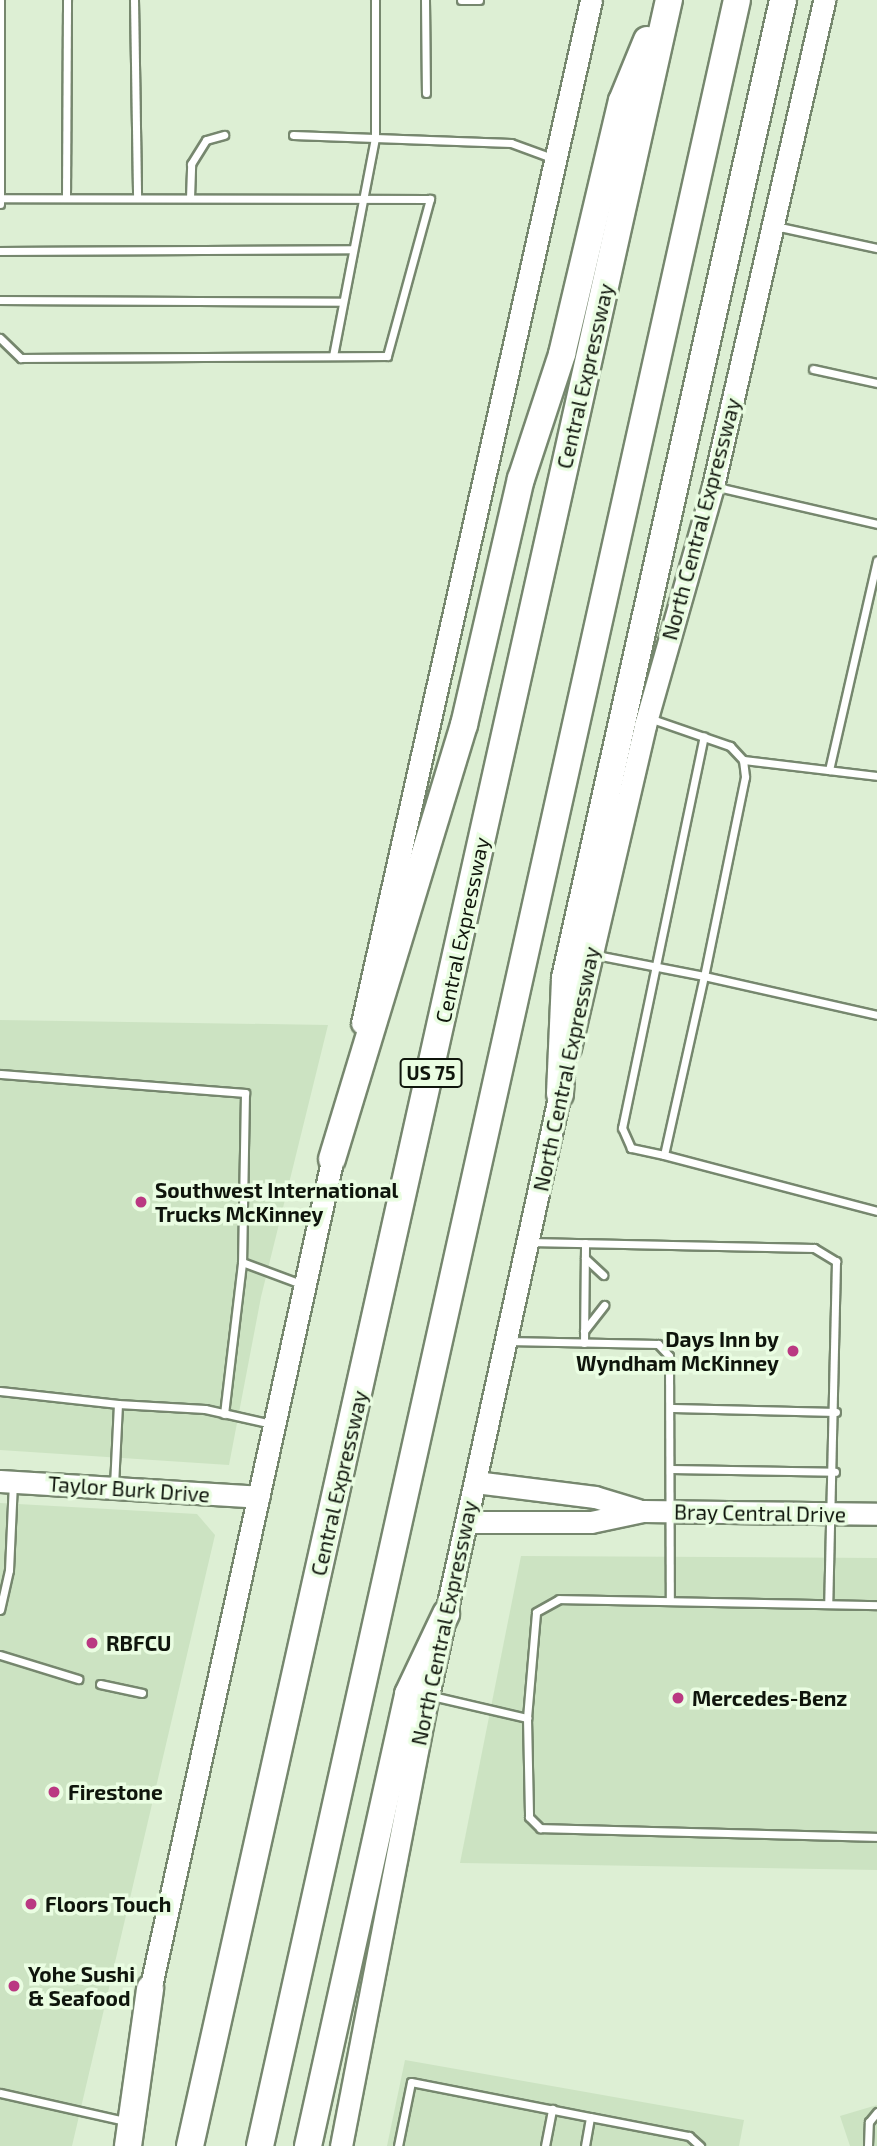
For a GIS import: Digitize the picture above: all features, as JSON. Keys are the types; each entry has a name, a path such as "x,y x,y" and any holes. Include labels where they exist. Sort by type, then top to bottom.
{"highway":[{"path":"332,1159 464,724 521,479 562,354 622,101 663,0"},
{"name":"Central Expressway","path":"190,2146 669,0"},
{"path":"260,2146 737,0"},
{"path":"560,1094 565,978 715,329 783,0"},
{"path":"308,2146 408,1694 446,1614"},
{"path":"128,2146 150,1989"}],"main road":[{"path":"115,2146 272,1424 591,0"},
{"path":"813,44 816,0"},
{"name":"North Central Expressway","path":"341,2146 428,1695 560,1094 647,717 713,486 824,0"},
{"name":"Taylor Burk Drive","path":"6,1482 258,1497"},
{"name":"Bray Central Drive","path":"475,1482 595,1497 643,1511"},
{"name":"Bray Central Drive","path":"466,1522 591,1522 643,1511 877,1514"}],"lane":[{"path":"0,0 0,204"},
{"path":"66,198 67,0"},
{"path":"134,0 137,198"},
{"path":"333,356 375,138 375,0"},
{"path":"425,0 426,93"},
{"path":"461,0 479,0"},
{"path":"190,198 191,164 206,140 224,135"},
{"path":"293,135 511,143 556,159"},
{"path":"0,198 430,199 387,356 21,358 0,338"},
{"path":"773,225 877,248"},
{"path":"0,251 353,249"},
{"path":"0,300 343,302"},
{"path":"813,369 877,383"},
{"path":"713,486 877,524"},
{"path":"829,769 877,560"},
{"path":"647,717 730,746 743,760 746,777 664,1155"},
{"path":"704,737 659,967 622,1128 631,1147 877,1211"},
{"path":"743,760 877,776"},
{"path":"592,954 877,1015"},
{"path":"0,1074 245,1093 242,1262 224,1414"},
{"path":"529,1241 827,1252 838,1269 834,1513 828,1603"},
{"path":"584,1243 584,1343"},
{"path":"584,1258 603,1275"},
{"path":"242,1262 305,1285"},
{"path":"584,1331 604,1305"},
{"path":"506,1341 658,1345 674,1373 670,1600"},
{"path":"0,1391 224,1414 272,1424"},
{"path":"113,1488 118,1404"},
{"path":"673,1408 836,1412"},
{"path":"671,1469 835,1472"},
{"path":"0,1611 9,1570 6,1482"},
{"path":"877,1605 670,1600 544,1604 533,1627 527,1718 529,1817 540,1828 877,1837"},
{"path":"0,1655 78,1679"},
{"path":"100,1684 142,1693"},
{"path":"428,1695 527,1718"},
{"path":"398,2146 411,2082 689,2136 700,2146"},
{"path":"0,2093 121,2120"},
{"path":"545,2146 552,2109"},
{"path":"868,2146 869,2122 877,2112"},
{"path":"585,2146 590,2117"}],"shaded area":[{"path":"0,1020 328,1025 261,1297 229,1465 0,1450"},
{"path":"0,1503 197,1514 215,1535 72,2146 0,2146"},
{"path":"521,1556 877,1558 877,1870 460,1863"},
{"path":"405,2060 744,2120 739,2146 387,2146"},
{"path":"877,2105 877,2146 850,2146 840,2116"}],"place":[{"name":"Southwest International Trucks McKinney","path":"141,1202"},
{"name":"Days Inn by Wyndham McKinney","path":"793,1351"},
{"name":"RBFCU","path":"92,1643"},
{"name":"Mercedes-Benz","path":"678,1698"},
{"name":"Firestone","path":"54,1792"},
{"name":"Floors Touch","path":"31,1904"},
{"name":"Yohe Sushi & Seafood","path":"14,1986"}]}
